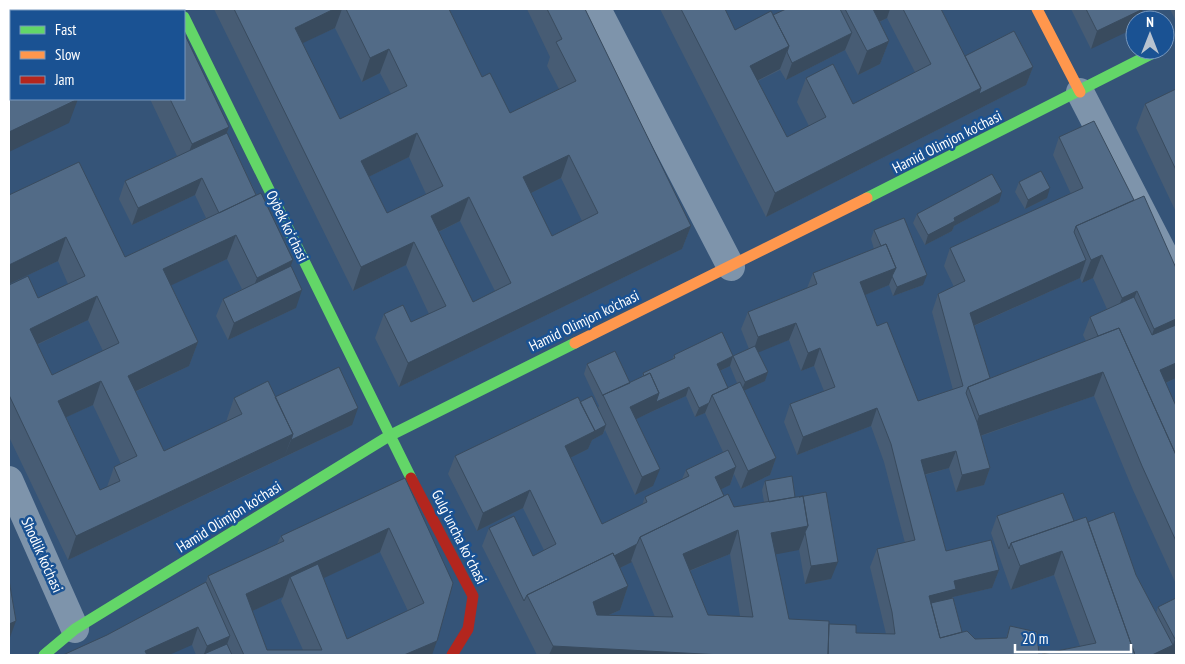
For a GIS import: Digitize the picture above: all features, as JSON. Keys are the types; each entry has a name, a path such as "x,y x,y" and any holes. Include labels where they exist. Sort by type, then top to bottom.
{"street":[{"path":"597,9 730,267"},
{"path":"1037,9 1176,278"},
{"name":"Oybek koʻchasi","path":"185,20 389,436"},
{"name":"Hamid Olimjon ko'chasi","path":"44,655 75,629 389,436 1080,92 1140,60"},
{"name":"Gulgʻuncha koʻchasi","path":"389,436 473,596 468,629 452,655"},
{"name":"Shodlik ko‘chasi","path":"9,480 75,629"}],"building":[{"path":"172,9 173,10 118,10"},
{"path":"234,9 334,9 295,28 340,119 407,86 389,49 370,58 346,9 449,9 482,77 490,73 510,113 576,81 556,42 562,39 547,9 585,9 691,226 408,363 384,314 403,305 411,322 446,306 414,242 361,267","holes":["417,133 443,186 387,213 361,161","569,155 598,213 552,236 523,177","469,197 511,283 473,302 431,216"]},
{"path":"681,9 725,9 735,30 771,11 789,46 750,66 787,137 826,117 806,78 833,64 853,104 931,64 903,9 941,9 981,88 775,193"},
{"path":"786,9 840,9 852,33 792,63 787,52 789,46 773,15"},
{"path":"845,9 873,9 889,41 867,51"},
{"path":"1086,9 1143,9 1125,10 1125,18 1097,31"},
{"path":"1014,31 1033,67 979,94 981,88 965,56"},
{"path":"185,35 229,127 192,144 170,100 185,100"},
{"path":"10,66 9,97 9,67"},
{"path":"1176,89 1176,170 1145,104"},
{"path":"9,97 10,100 76,100 9,132"},
{"path":"1094,121 1134,200 1076,226 1074,232 1086,260 970,313 990,378 968,387 966,393 977,422 990,468 962,475 956,451 921,460 946,551 991,540 999,570 954,581 956,589 929,596 940,638 967,631 975,639 1007,638 1010,626 1037,632 1039,655 828,655 829,624 856,625 856,633 895,634 892,612 877,549 915,540 891,444 877,408 803,437 790,404 835,387 820,348 808,353 796,323 758,337 748,312 817,284 813,273 886,244 896,268 860,282 877,326 887,322 918,401 963,386 938,294 965,281 950,248 1083,188 1059,137"},
{"path":"227,133 256,195 219,213 202,178 138,208 125,181"},
{"path":"79,162 125,257 261,193 293,260 257,278 236,235 163,269 198,342 128,376 164,451 242,414 234,398 268,381 293,434 76,536 9,395 9,285 28,276 38,298 85,276 66,237 9,265 9,195","holes":["97,296 119,343 52,375 30,329","101,381 137,456 114,467 120,481 100,490 58,401"]},
{"path":"1041,171 1050,188 1028,200 1019,182"},
{"path":"992,174 1002,192 954,218 955,221 928,235 917,214"},
{"path":"1144,196 1176,268 1176,319 1154,329 1137,291 1122,298 1102,255 1091,260 1076,226"},
{"path":"904,218 927,275 897,287 892,276 896,268 886,244 881,246 874,230"},
{"path":"291,266 302,290 234,323 223,299"},
{"path":"1134,297 1152,335 1176,325 1176,363 1160,370 1176,406 1176,455 1119,328 1098,336 1090,317"},
{"path":"1119,328 1176,455 1176,541 1103,372 979,416 968,387"},
{"path":"722,332 733,356 717,364 728,388 712,395 709,403 699,408 689,387 656,402 659,393 650,373 644,376 643,373 675,358 674,355"},
{"path":"755,346 768,372 745,382 733,356"},
{"path":"615,351 630,383 603,396 587,364"},
{"path":"339,367 358,408 291,440 293,434 275,397"},
{"path":"650,373 659,393 630,407 660,469 642,477 603,395"},
{"path":"740,382 776,458 748,471 712,395"},
{"path":"592,396 606,425 595,431 580,402"},
{"path":"578,397 595,431 565,446 602,524 647,502 645,497 689,476 686,470 728,450 736,467 715,477 724,496 640,537 637,544 614,556 613,553 527,595 524,601 489,528 514,516 533,556 556,544 530,490 483,513 455,456"},
{"path":"792,476 795,497 769,502 765,481"},
{"path":"405,478 453,583 437,641 404,655 244,655 208,576 284,541 281,536","holes":["389,528 424,603 347,639 318,564 290,577 322,650 267,650 246,594"]},
{"path":"826,492 838,562 811,566 805,532 808,526 803,496"},
{"path":"1063,493 1074,521 1011,543 1009,549 997,516"},
{"path":"728,494 734,507 803,496 808,526 771,533 789,619 829,621 828,655 722,655 553,646 527,595 613,553 628,586 593,602 597,615 673,617 640,537","holes":["738,530 753,617 708,615 683,554"]},
{"path":"1114,512 1136,575 1173,645 1152,655 1135,655 1088,522"},
{"path":"1086,517 1135,655 1042,655 1096,643 1062,551 1020,566 1011,543"},
{"path":"9,580 16,621 9,624"},
{"path":"206,582 230,636 207,646 198,627 145,651 147,655 63,655 107,635"},
{"path":"953,598 962,632 940,638 931,603"},
{"path":"1176,598 1176,639 1175,639 1158,607"},
{"path":"227,644 232,655 204,655 204,654"}],"traffic: fast":[{"path":"185,19 411,478"},
{"path":"867,198 1139,60"},
{"path":"44,655 75,629 389,436 575,343"}],"traffic: slow":[{"path":"1037,9 1080,92"},
{"path":"575,343 867,198"}],"traffic: jam":[{"path":"411,478 473,596 468,629 452,655"}]}
